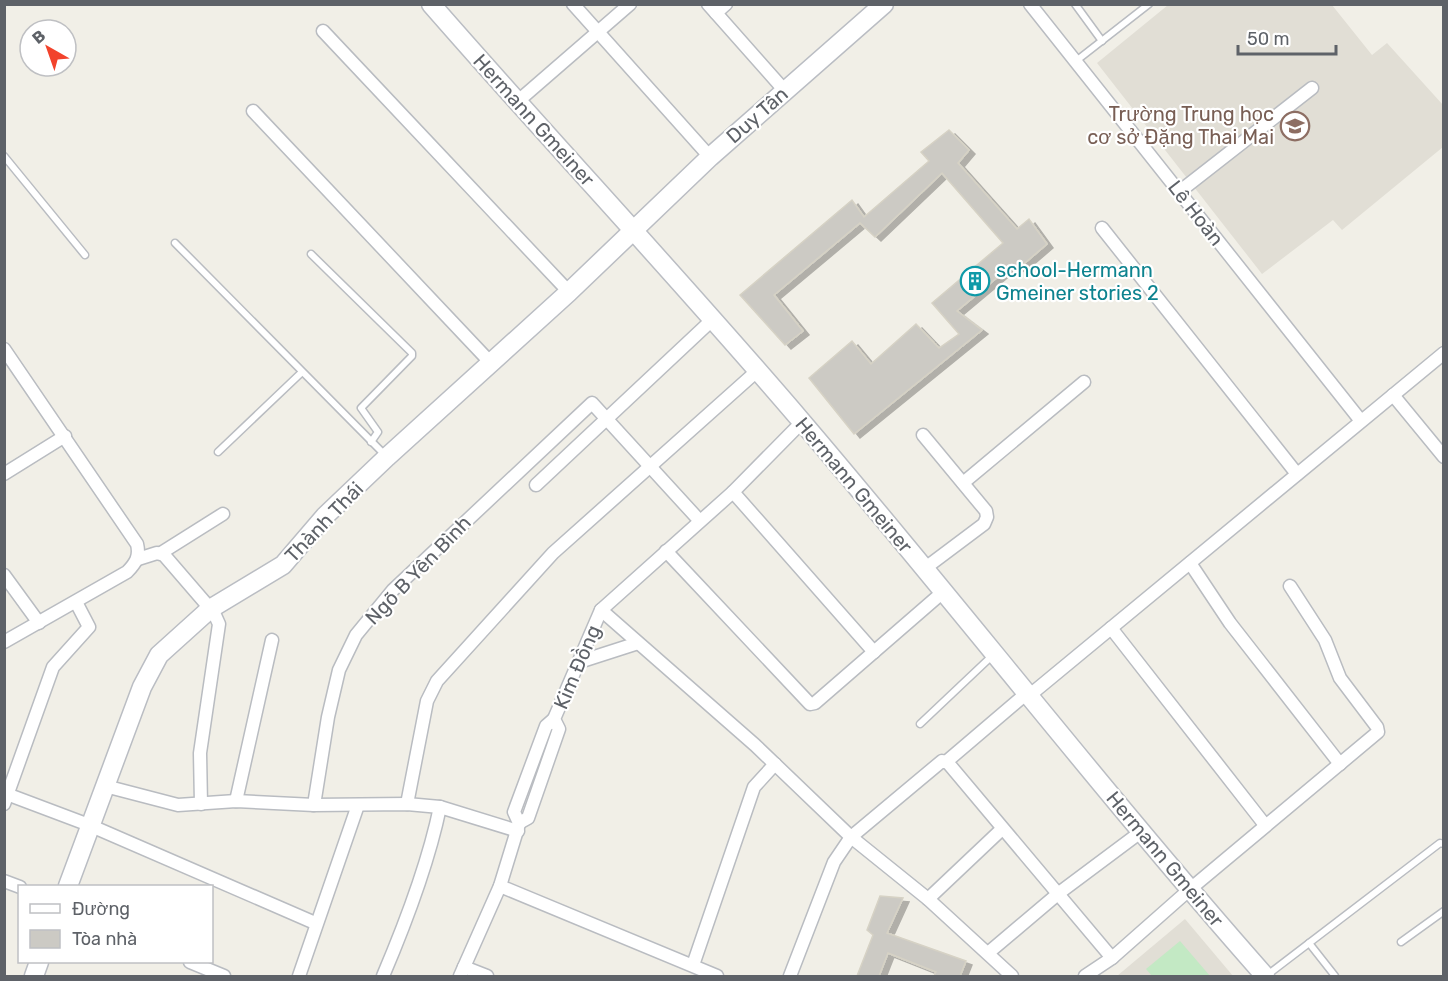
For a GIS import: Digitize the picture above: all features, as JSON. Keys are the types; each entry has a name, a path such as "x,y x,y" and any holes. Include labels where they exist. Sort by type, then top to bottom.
{"street":[{"name":"Hermann Gmeiner","path":"431,4 802,422 1142,831 1188,890 1265,976"},
{"path":"573,4 710,157"},
{"path":"517,102 630,4"},
{"name":"Duy Tân","path":"633,229 710,157 884,4"},
{"name":"Lê Hoàn","path":"1030,4 1360,421"},
{"path":"717,7 785,91"},
{"path":"323,31 569,292"},
{"path":"1179,192 1312,88"},
{"path":"253,111 490,362"},
{"path":"1102,228 1297,474"},
{"name":"Thành Thái","path":"68,885 142,687 159,655 210,609 283,566 325,516 490,362 569,292 633,229"},
{"path":"536,485 712,320"},
{"path":"4,349 66,436 137,543 138,559"},
{"path":"790,976 834,862 851,837 936,764 946,762 1443,353"},
{"path":"4,372 16,365"},
{"path":"408,804 427,701 437,681 553,553 757,371"},
{"path":"963,483 1084,382"},
{"path":"1393,395 1443,457"},
{"name":"Ngõ B Yên Bình","path":"314,805 328,717 339,670 356,635 393,590 503,484 591,404 606,418"},
{"path":"606,418 699,520"},
{"name":"Kim Đồng","path":"462,972 500,886 518,827 528,818 559,729 554,719 601,610 733,492 802,422"},
{"path":"923,435 986,512 986,520 924,569"},
{"path":"4,474 66,436"},
{"path":"733,492 874,652"},
{"path":"4,642 127,572 138,559 161,553 222,514"},
{"path":"666,551 810,704 943,592"},
{"path":"161,553 217,618 220,630 201,743 201,804"},
{"path":"1190,562 1230,623 1340,764"},
{"path":"4,575 39,623"},
{"path":"1085,976 1112,958 1265,825 1376,736 1377,727 1340,678 1325,640 1290,586"},
{"path":"76,602 89,627 53,667 6,790 315,923"},
{"path":"601,610 775,764 851,837 928,899 1012,976"},
{"path":"1112,627 1265,825"},
{"path":"236,801 272,640"},
{"path":"579,662 638,643"},
{"path":"518,827 514,813 546,726 554,719"},
{"path":"946,762 1112,958"},
{"path":"693,965 754,788 775,764"},
{"path":"526,778 540,783"},
{"path":"105,786 178,805 236,801 314,805 408,804 440,807 518,827"},
{"path":"299,976 315,923 358,805"},
{"path":"384,976 422,875 440,807"},
{"path":"928,899 1002,829"},
{"path":"988,954 1059,894 1142,831"},
{"path":"500,886 717,976"},
{"path":"192,963 224,976"},
{"path":"462,972 487,976"}],"lane":[{"path":"1075,4 1102,41"},
{"path":"1076,62 1149,4"},
{"path":"4,156 85,255"},
{"path":"175,243 387,458"},
{"path":"311,254 412,353 412,356 361,408 378,432 371,442"},
{"path":"218,452 302,372"},
{"path":"920,724 995,653"},
{"path":"1265,976 1440,843 1443,844"},
{"path":"1401,942 1443,911"},
{"path":"1309,943 1335,976"}],"shaded area":[{"name":"Trường Trung học cơ sở Đặng Thai Mai","path":"1168,5 1332,5 1372,55 1387,43 1443,105 1443,147 1342,230 1333,220 1262,274 1097,63"},
{"path":"1185,919 1233,976 1117,976"}],"green space":[{"path":"1180,941 1210,976 1152,976 1146,969"}],"building":[{"name":"school-Hermann Gmeiner stories 2","path":"949,130 969,150 958,163 1017,229 1029,219 1047,244 1019,268 1012,265 957,311 982,330 854,434 809,378 852,341 871,364 916,324 939,348 959,334 932,303 1003,243 942,173 875,237 860,223 774,295 803,331 785,345 740,295 852,200 864,217 929,161 921,152"},
{"path":"880,896 903,898 887,933 966,961 960,976 934,976 936,972 888,953 879,976 857,976 873,935 867,930"}],"place":[{"name":"Trường Trung học cơ sở Đặng Thai Mai","path":"1295,126"},
{"name":"school-Hermann Gmeiner stories 2","path":"975,281"}]}
